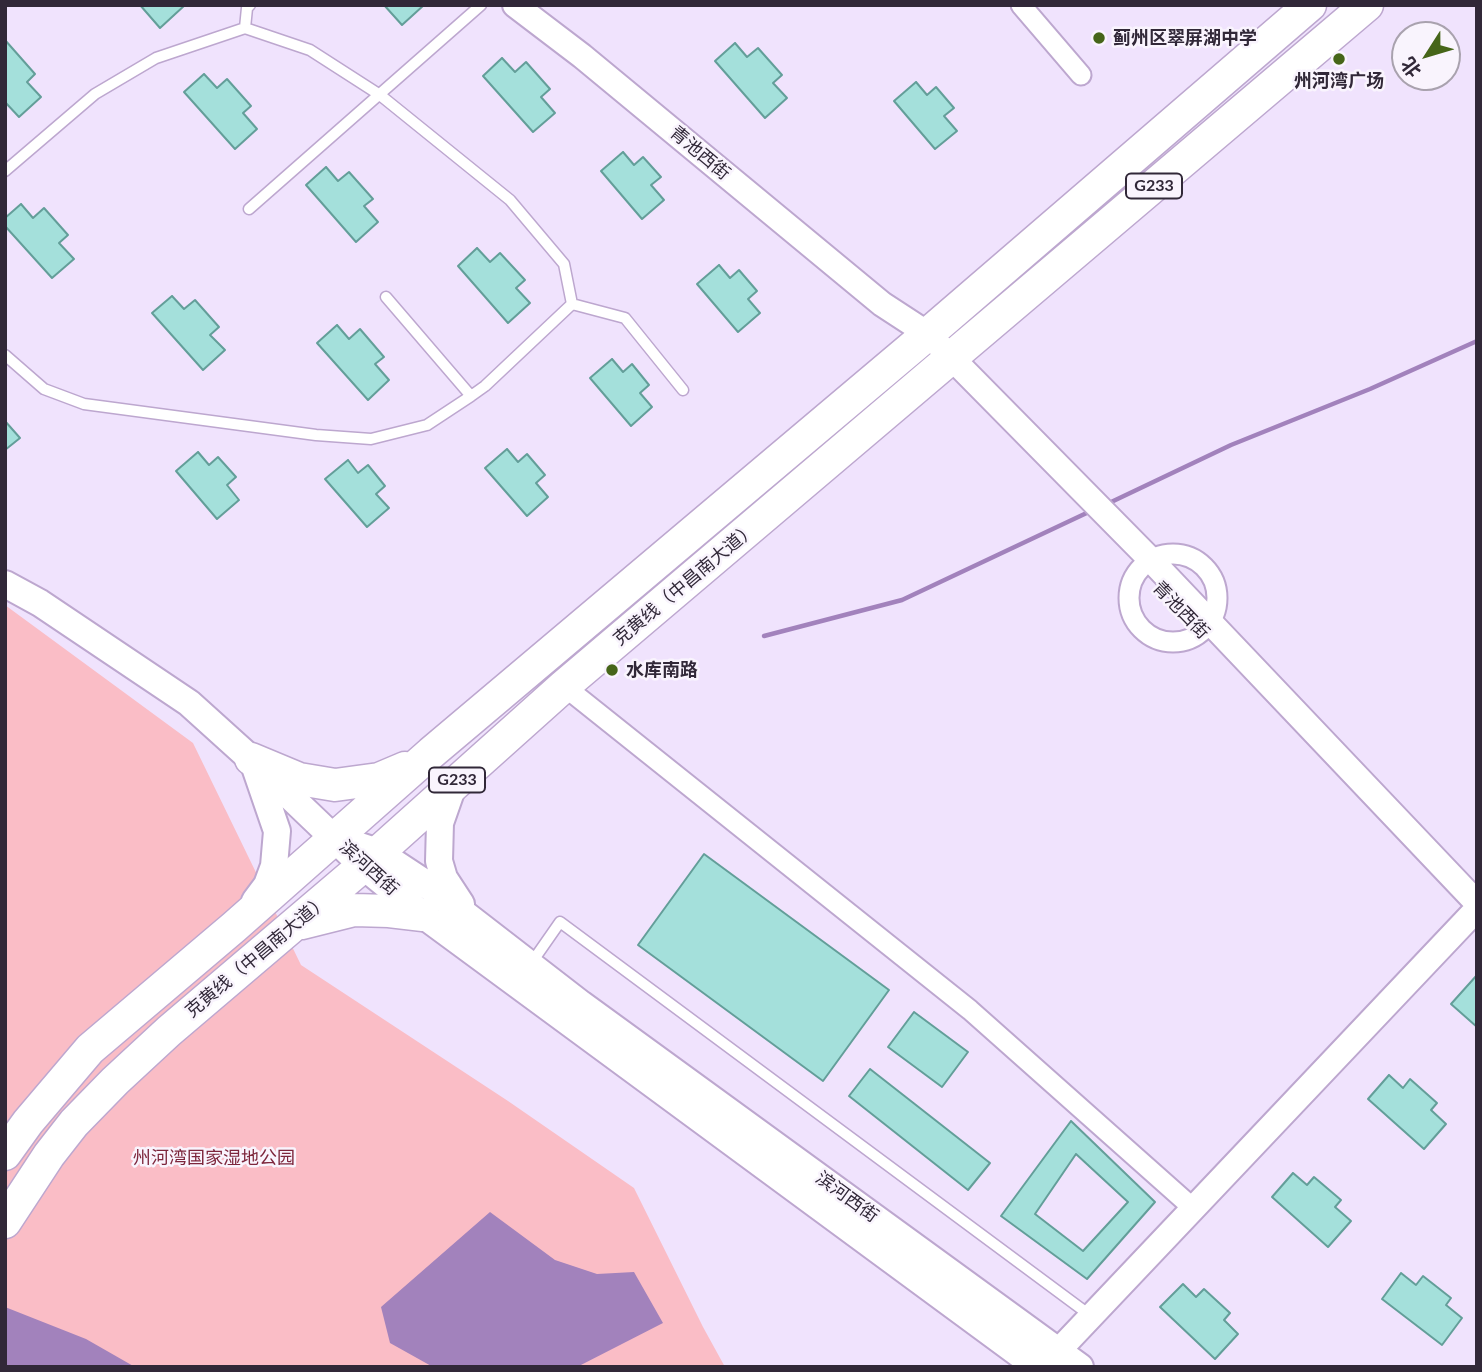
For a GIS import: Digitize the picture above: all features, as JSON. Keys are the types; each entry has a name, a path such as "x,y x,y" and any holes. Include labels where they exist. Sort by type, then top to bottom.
{"highway":[{"name":"克黄线（中昌南大道）","path":"5,1154 35,1112 90,1049 234,927 431,753 922,339 1310,5"},
{"name":"克黄线（中昌南大道）","path":"5,1222 49,1154 74,1123 169,1031 370,859 564,686 1367,5"},
{"path":"251,759 299,779 335,785 379,779 400,771 431,753"},
{"path":"291,926 354,910 422,915"}],"main road":[{"path":"5,584 40,603 188,704 335,838"},
{"path":"234,927 267,885 277,851 277,831 272,813 251,759"},
{"path":"454,782 440,823 439,861 444,878 475,922"},
{"name":"滨河西街","path":"335,838 370,859 422,881 1046,1361"},
{"name":"滨河西街","path":"370,859 422,915 1046,1361 1080,1367"}],"street":[{"name":"青池西街","path":"515,5 582,56 922,339 1206,626 1475,912"},
{"path":"1021,5 1081,75"},
{"path":"1170,553 1185,555 1198,561 1209,571 1216,585 1217,600 1214,614 1206,626 1182,641 1168,642 1154,638 1142,630 1129,604 1129,590 1134,576 1146,564 1170,553"},
{"path":"564,686 970,1010 1195,1209"},
{"path":"1046,1361 1195,1209 1475,912"}],"lane":[{"path":"245,27 247,8 250,5"},
{"path":"249,209 481,5"},
{"path":"5,171 95,94 156,58 245,27 310,50 380,95 510,200 564,264 572,304"},
{"path":"386,298 471,396"},
{"path":"572,304 625,318 683,390"},
{"path":"5,355 44,389 84,404 316,435 371,439 427,425 471,396 572,304"},
{"path":"530,965 560,922 1091,1317"}],"green space":[{"name":"州河湾国家湿地公园","path":"5,605 193,743 301,965 508,1101 634,1188 725,1367 5,1367"}],"shaded area":[{"path":"490,1212 555,1260 597,1274 634,1272 663,1323 577,1367 433,1367 390,1343 381,1307"},
{"path":"5,1307 86,1339 135,1367 5,1367"}],"building":[{"path":"140,5 185,5 160,28"},
{"path":"384,5 424,5 402,25"},
{"path":"5,40 35,74 27,82 41,97 19,117 5,102"},
{"path":"735,43 747,57 758,48 782,75 773,83 787,98 765,118 715,61"},
{"path":"502,58 515,72 526,62 550,89 541,97 555,113 533,132 483,76"},
{"path":"204,74 217,88 227,79 251,106 243,113 257,129 235,149 184,92"},
{"path":"916,82 927,95 936,87 954,108 944,116 957,131 935,149 894,101"},
{"path":"623,152 634,165 643,157 661,177 651,185 664,200 642,219 601,171"},
{"path":"326,167 338,181 349,172 373,199 364,206 378,222 356,242 306,185"},
{"path":"21,204 33,218 44,208 68,235 59,243 74,259 52,278 5,226 5,218"},
{"path":"477,248 490,262 500,253 525,280 516,288 530,303 508,323 458,266"},
{"path":"719,265 730,278 739,270 757,291 748,299 760,313 738,332 697,284"},
{"path":"172,296 184,309 195,300 219,327 210,335 225,350 203,370 152,313"},
{"path":"337,325 349,339 360,329 384,357 375,364 389,380 368,400 317,343"},
{"path":"612,359 623,372 632,364 649,385 640,393 652,407 631,426 590,378"},
{"path":"5,421 20,438 5,450"},
{"path":"507,449 518,462 527,454 545,475 536,483 548,497 527,516 485,468"},
{"path":"198,452 209,465 218,457 236,477 227,485 239,500 217,519 176,471"},
{"path":"348,460 358,473 368,465 385,486 376,494 389,508 367,527 325,479"},
{"path":"704,854 889,990 823,1081 638,945"},
{"path":"1477,975 1477,1027 1451,1004"},
{"path":"914,1012 968,1052 942,1087 888,1047"},
{"path":"870,1069 990,1163 968,1190 849,1096"},
{"path":"1389,1075 1403,1088 1410,1079 1437,1103 1431,1110 1446,1124 1424,1149 1368,1099"},
{"path":"1071,1121 1155,1202 1087,1279 1001,1216","holes":["1076,1154 1128,1202 1083,1251 1035,1214"]},
{"path":"1293,1173 1307,1185 1314,1177 1341,1200 1335,1207 1351,1221 1328,1247 1272,1197"},
{"path":"1401,1273 1416,1285 1423,1276 1451,1298 1446,1305 1462,1318 1442,1345 1382,1299"},
{"path":"1183,1284 1196,1297 1204,1289 1230,1313 1224,1320 1238,1334 1215,1359 1160,1307"}],"waterway":[{"path":"1107,504 1231,445 1370,389 1477,341"},
{"path":"764,636 902,600 1093,510"}],"place":[{"name":"蓟州区翠屏湖中学","path":"1099,38"},
{"name":"州河湾广场","path":"1339,59"},
{"name":"水库南路","path":"612,670"}]}
